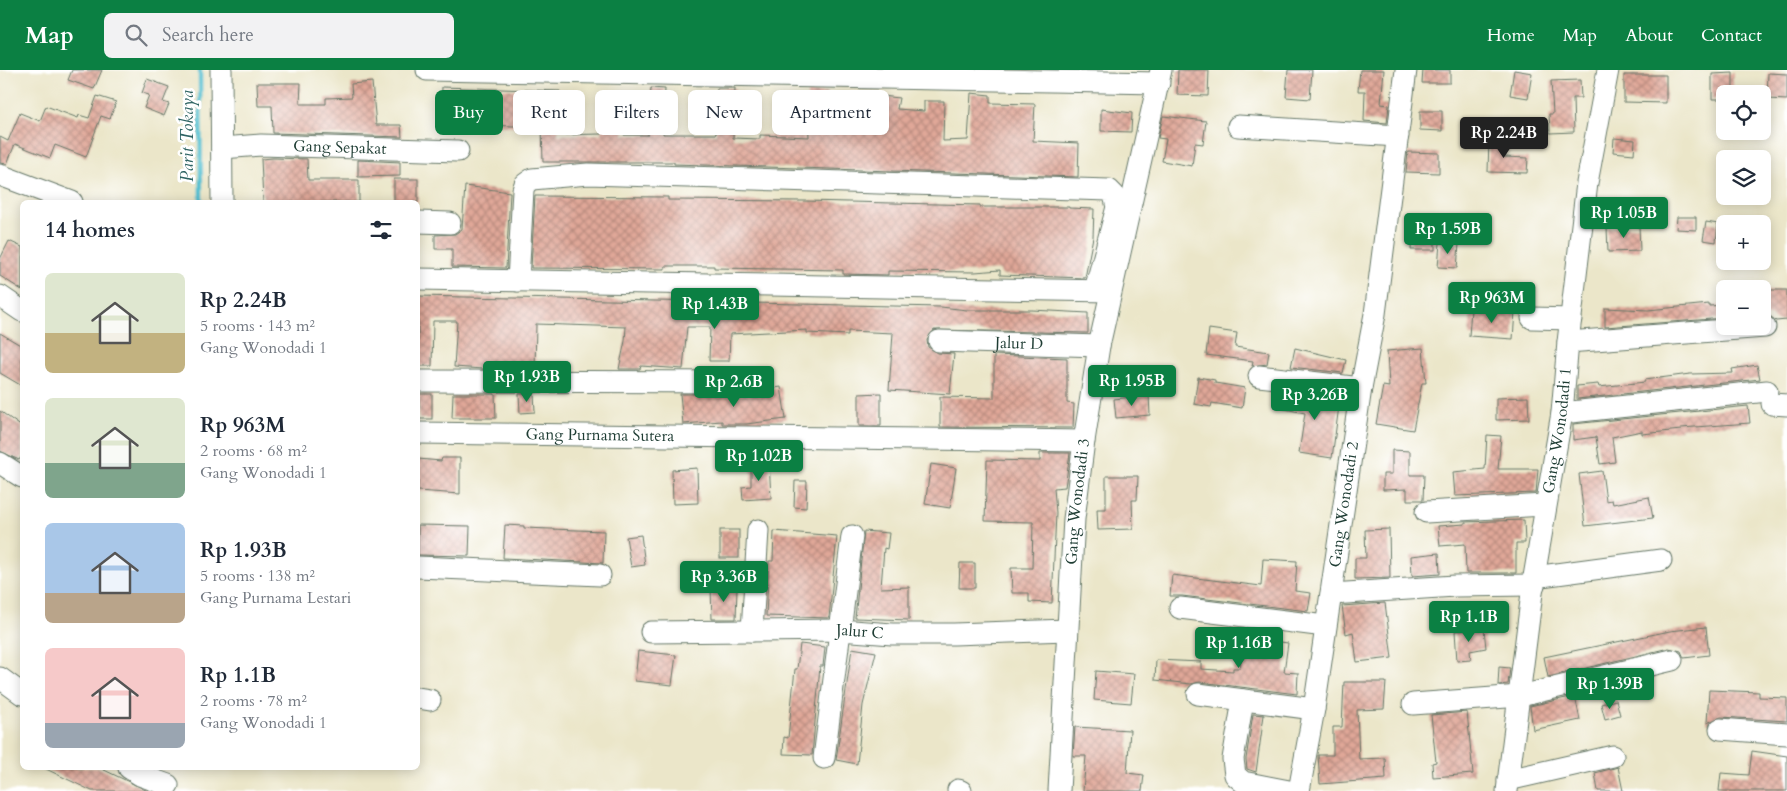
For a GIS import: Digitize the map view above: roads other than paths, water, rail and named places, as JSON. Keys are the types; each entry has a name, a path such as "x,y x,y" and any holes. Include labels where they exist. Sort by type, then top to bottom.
{"street":[{"path":"221,70 222,200"},
{"path":"427,70 1160,76"},
{"name":"Gang Wonodadi 2","path":"1299,791 1314,709 1361,388 1375,314 1406,70"},
{"name":"Gang Wonodadi 1","path":"1508,786 1545,505 1562,413 1568,342 1587,183 1608,70"},
{"name":"Gang Wonodadi 3","path":"1059,791 1074,519 1099,346 1103,291 1160,76"},
{"path":"1238,126 1398,136"},
{"name":"Gang Sepakat","path":"222,148 261,145 458,151"},
{"path":"420,279 518,281 1103,291 1117,207 1114,195 1109,190 588,174 532,178 525,184 523,190 518,281"},
{"path":"0,175 67,200"},
{"path":"420,222 450,223"},
{"path":"0,296 20,310"},
{"path":"1532,318 1571,319"},
{"path":"1568,342 1716,331"},
{"name":"Jalur D","path":"939,341 1099,346"},
{"path":"1259,376 1361,388"},
{"path":"420,381 749,382"},
{"path":"1562,413 1775,400"},
{"name":"Gang Purnama Sutera","path":"420,434 1084,441"},
{"path":"0,463 20,476"},
{"path":"1426,512 1545,505"},
{"path":"752,631 758,530"},
{"path":"824,758 852,536"},
{"path":"1331,594 1534,581 1661,560"},
{"path":"420,567 600,575"},
{"path":"1180,608 1325,626"},
{"name":"Jalur C","path":"651,632 840,630 892,634 1067,630"},
{"path":"1413,704 1520,696 1672,660"},
{"path":"0,678 20,693"},
{"path":"1198,694 1314,709"},
{"path":"1243,700 1233,759 1235,775 1243,782 1289,791"},
{"path":"1720,729 1787,734"},
{"path":"1508,786 1613,756"},
{"path":"135,771 168,782"}],"waterway":[{"name":"Parit Tokaya","path":"200,70 201,200"}]}
